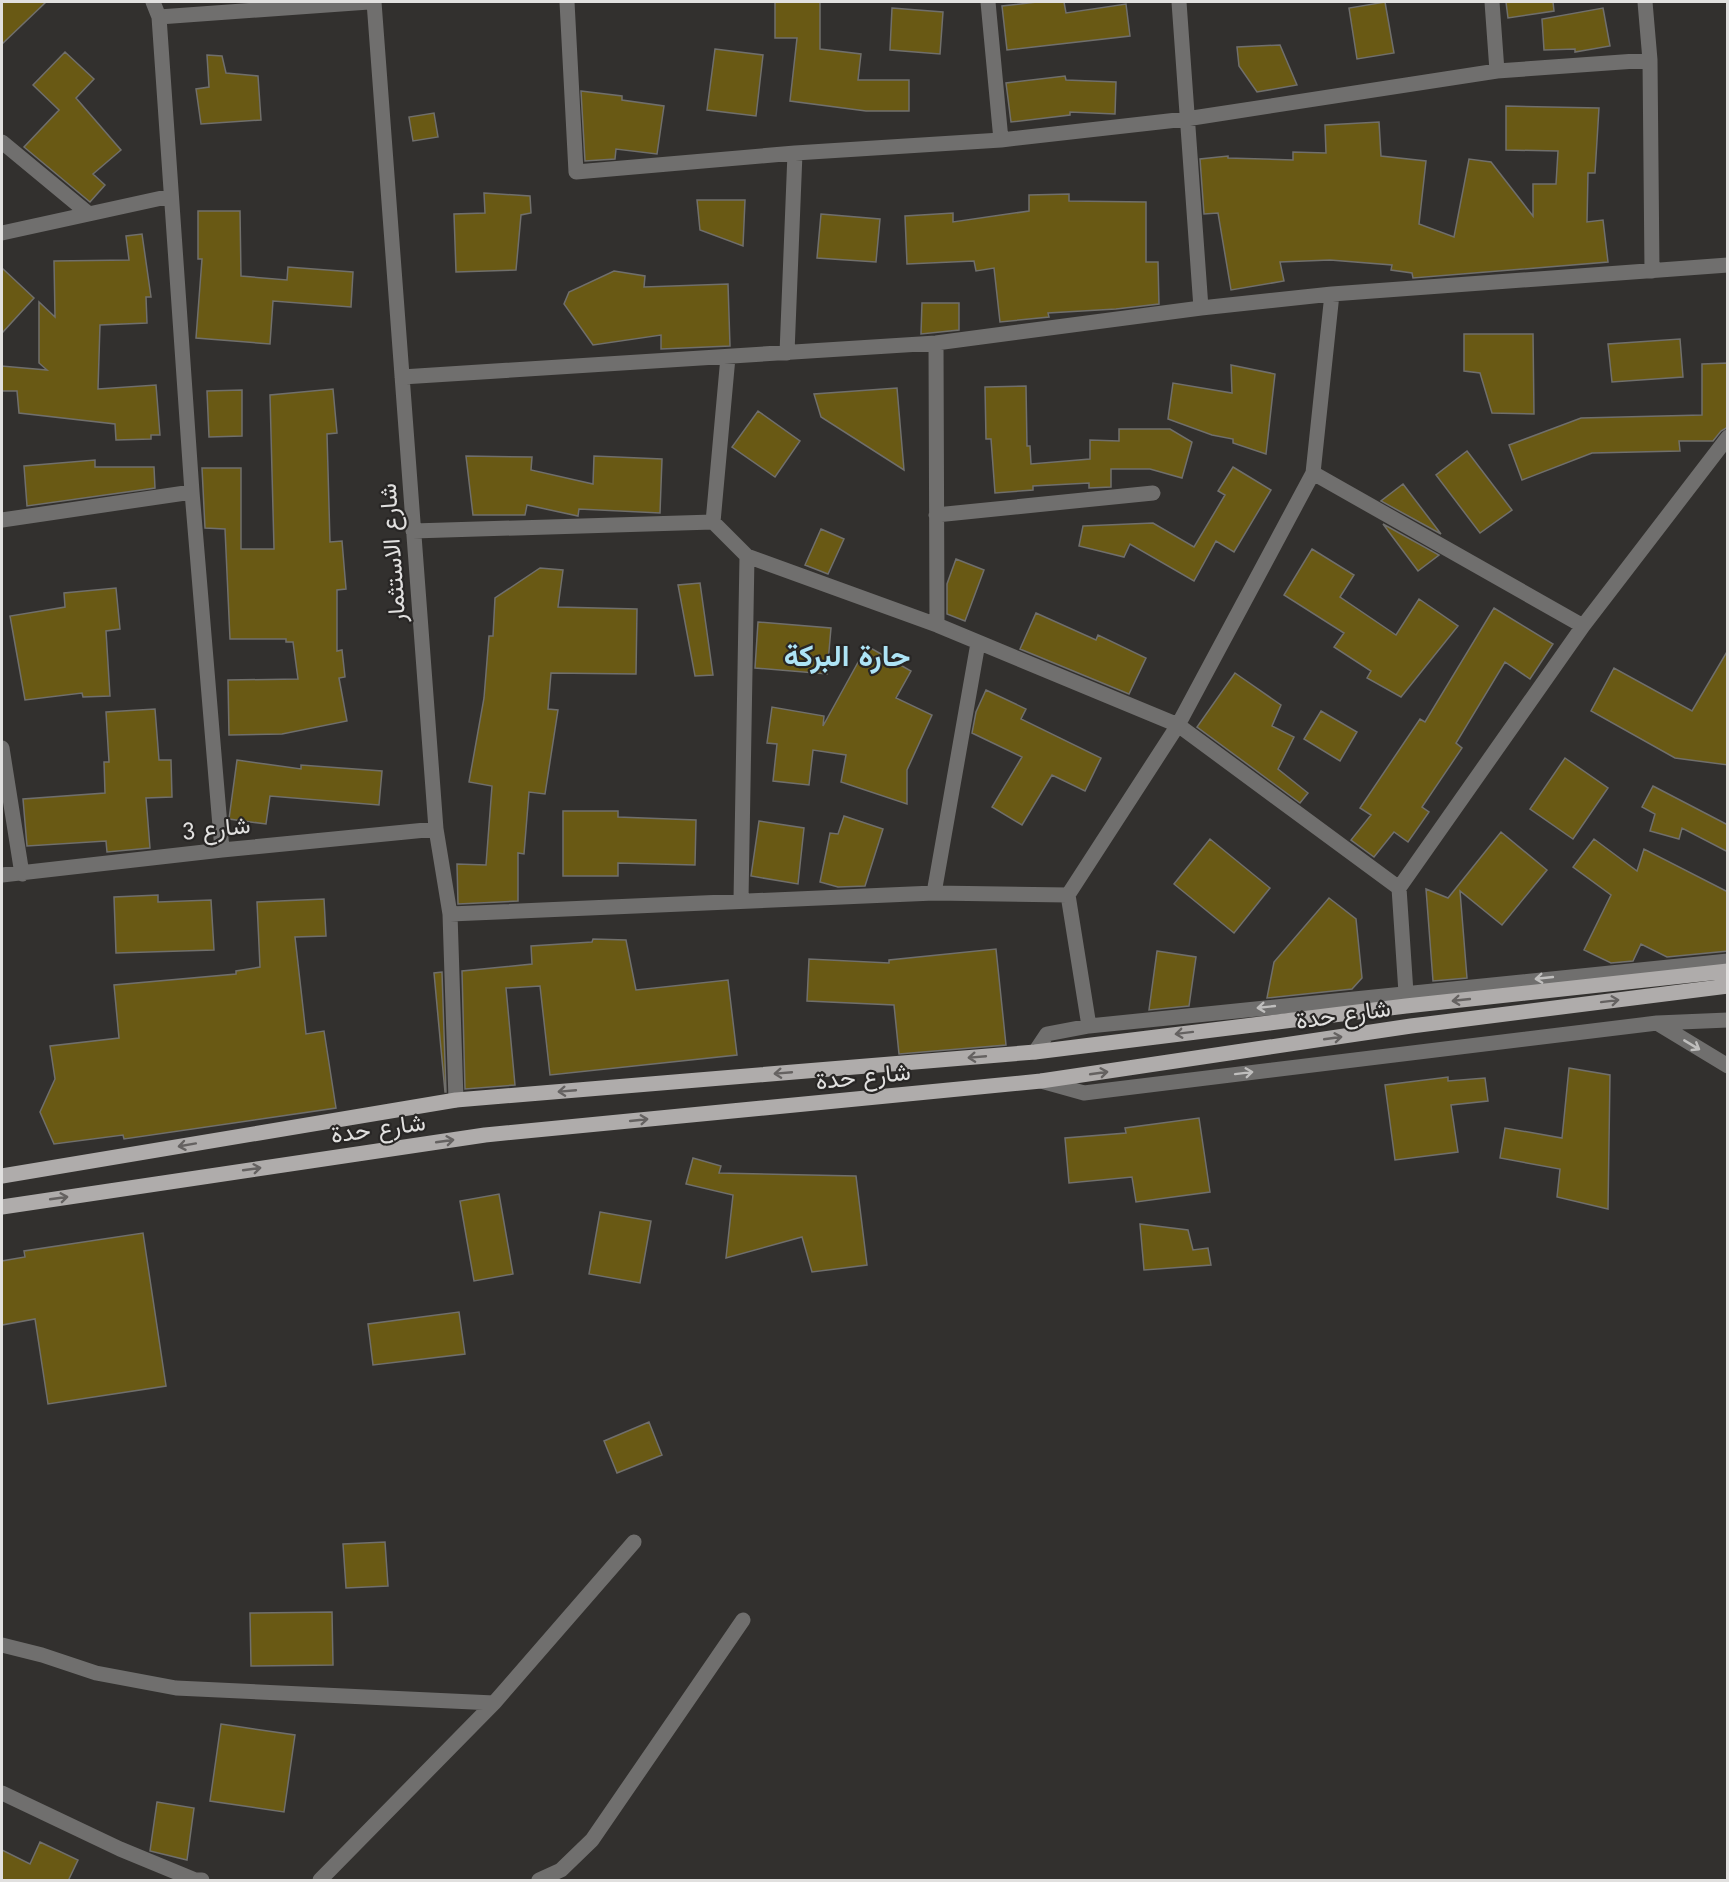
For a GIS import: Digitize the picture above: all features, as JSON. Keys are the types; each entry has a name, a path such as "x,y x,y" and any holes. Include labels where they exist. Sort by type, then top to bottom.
{"main road":[{"name":"شارع حدة","path":"2,1176 456,1100 1035,1052 1418,1005 1728,971"},
{"name":"شارع حدة","path":"2,1207 485,1135 1041,1081 1411,1026 1728,986"}],"street":[{"path":"153,2 159,17 192,492 222,849"},
{"path":"159,17 369,2"},
{"name":"شارع الاستثمار","path":"374,2 436,829 450,914 456,1100"},
{"path":"567,2 576,172 795,153 1001,140 1186,119 1497,71 1650,60"},
{"path":"988,2 1001,140"},
{"path":"1179,2 1201,308"},
{"path":"1492,2 1497,71"},
{"path":"1645,2 1650,60 1652,271"},
{"path":"2,142 89,214"},
{"path":"787,353 795,153"},
{"path":"2,232 171,196"},
{"path":"402,377 936,343 1201,308 1332,294 1728,265"},
{"path":"1089,1026 1068,895 1178,725 1313,473 1332,294"},
{"path":"936,343 937,625"},
{"path":"713,522 728,357"},
{"path":"1406,993 1399,888 1582,626 1728,437"},
{"path":"1313,473 1582,626"},
{"path":"2,520 192,492"},
{"path":"936,514 1153,493"},
{"path":"413,531 713,522 747,556 937,625 1178,725 1399,888"},
{"path":"741,900 747,556"},
{"path":"934,893 978,643"},
{"path":"2,748 22,874"},
{"name":"شارع 3","path":"2,875 222,849 436,829"},
{"path":"450,914 934,893 1068,895"},
{"path":"1035,1052 1047,1034 1089,1026 1728,961"},
{"path":"1041,1081 1084,1093 1656,1023 1728,1020"},
{"path":"1656,1023 1728,1066"},
{"path":"320,1881 494,1703 634,1542"},
{"path":"539,1881 561,1870 592,1840 743,1620"},
{"path":"2,1646 42,1655 96,1673 176,1688 494,1703"},
{"path":"2,1793 120,1849 202,1881"}],"building":[{"path":"2,2 46,2 2,44"},
{"path":"775,2 820,2 820,49 861,54 858,80 909,80 909,111 866,111 790,101 797,38 775,38"},
{"path":"1064,2 1066,13 1126,4 1130,36 1007,50 1002,6"},
{"path":"1385,2 1394,53 1357,59 1349,8"},
{"path":"1506,2 1553,2 1554,11 1508,18"},
{"path":"892,8 943,12 940,54 890,50"},
{"path":"1603,8 1610,46 1575,52 1575,49 1544,50 1542,19"},
{"path":"1280,45 1297,85 1257,92 1239,66 1237,47"},
{"path":"715,49 763,55 756,116 707,110"},
{"path":"65,52 94,79 76,98 121,150 93,174 105,185 90,202 24,147 59,110 33,85"},
{"path":"207,55 222,56 226,73 258,76 261,120 201,124 196,89 209,87"},
{"path":"1065,76 1066,80 1116,82 1115,114 1070,112 1070,115 1011,122 1006,83"},
{"path":"581,91 622,96 622,100 664,106 657,154 616,149 615,159 585,161"},
{"path":"1506,106 1599,108 1595,173 1588,173 1587,222 1603,220 1608,262 1413,278 1412,273 1391,270 1392,265 1330,260 1280,262 1284,281 1231,290 1218,213 1204,214 1200,159 1228,156 1228,158 1293,160 1293,152 1326,153 1325,125 1379,122 1381,156 1426,161 1419,224 1454,237 1469,159 1491,162 1533,216 1533,184 1556,184 1558,151 1506,150"},
{"path":"434,113 438,137 413,141 409,117"},
{"path":"484,193 530,196 531,213 521,215 516,270 456,272 454,214 485,213"},
{"path":"1069,194 1069,201 1146,202 1146,262 1158,262 1159,304 1048,313 1049,317 1000,322 994,268 976,271 974,261 907,264 905,216 953,213 953,222 1029,211 1029,195"},
{"path":"697,200 745,200 743,246 700,230"},
{"path":"198,211 240,211 241,276 287,280 288,267 353,272 351,307 273,301 270,344 196,338 202,259 198,259"},
{"path":"821,214 880,219 876,262 817,258"},
{"path":"142,234 151,297 146,297 147,323 100,325 98,389 156,385 160,435 151,435 151,439 116,440 115,424 19,413 17,391 2,391 2,366 47,370 39,363 39,302 55,317 54,261 129,260 126,236"},
{"path":"2,268 34,298 2,333"},
{"path":"614,271 645,276 644,287 728,284 730,346 661,349 661,335 593,345 564,304 569,292"},
{"path":"922,303 959,303 959,330 921,334"},
{"path":"1464,334 1533,334 1534,414 1492,413 1480,373 1464,371"},
{"path":"1680,339 1683,377 1612,382 1608,344"},
{"path":"1728,363 1728,427 1721,431 1713,441 1679,441 1680,451 1592,453 1522,480 1509,445 1581,418 1702,415 1702,364"},
{"path":"1231,365 1275,374 1266,454 1233,443 1233,439 1212,435 1168,419 1173,383 1232,393"},
{"path":"1026,386 1027,446 1030,446 1031,464 1090,459 1090,440 1119,441 1119,429 1170,429 1192,442 1182,478 1150,469 1111,469 1111,487 1089,488 1089,483 1033,486 1033,490 995,493 991,439 986,439 985,387"},
{"path":"897,388 904,470 821,417 814,394"},
{"path":"333,389 337,433 327,434 330,542 342,541 346,589 337,590 337,651 342,650 345,677 339,678 347,721 282,734 229,735 228,680 298,679 293,642 286,642 286,639 230,639 225,529 205,528 202,468 241,468 241,549 274,549 270,395"},
{"path":"242,390 242,436 209,437 207,391"},
{"path":"758,411 800,441 775,477 732,447"},
{"path":"1467,451 1512,510 1480,533 1436,475"},
{"path":"466,456 532,457 531,470 593,484 594,456 662,459 660,513 579,509 578,516 527,505 525,515 473,515"},
{"path":"95,460 95,467 154,467 155,488 27,506 24,466"},
{"path":"1233,467 1271,490 1234,552 1216,541 1194,581 1130,544 1124,557 1079,546 1083,526 1153,523 1194,547 1225,495 1218,491"},
{"path":"1403,484 1441,534 1381,501"},
{"path":"1383,524 1439,555 1418,571"},
{"path":"821,529 844,539 828,574 805,565"},
{"path":"1312,549 1354,575 1340,597 1396,635 1419,599 1458,626 1401,697 1367,678 1371,671 1334,647 1344,633 1284,595"},
{"path":"956,559 984,570 965,621 947,614 947,584"},
{"path":"540,568 563,570 558,607 637,609 636,674 551,673 548,709 558,710 545,794 529,792 524,854 518,853 518,901 458,904 457,864 486,865 492,786 469,782 484,698 489,636 493,636 495,598"},
{"path":"700,583 713,675 695,676 678,585"},
{"path":"116,588 120,629 106,631 110,696 83,697 82,693 25,700 10,616 65,607 64,593"},
{"path":"1494,608 1553,644 1530,679 1505,662 1456,743 1462,748 1422,807 1429,812 1408,842 1394,832 1374,857 1351,840 1371,815 1360,808 1420,719 1425,722"},
{"path":"1036,613 1096,640 1098,635 1146,658 1129,694 1020,649"},
{"path":"758,622 831,628 827,674 755,668"},
{"path":"867,646 911,671 896,698 932,715 907,770 907,804 841,782 846,755 813,750 809,785 773,781 777,744 767,743 772,707 824,716 823,726"},
{"path":"1728,650 1728,765 1675,758 1591,711 1614,668 1692,711"},
{"path":"1235,673 1281,705 1272,726 1294,737 1278,769 1308,793 1300,803 1197,727"},
{"path":"986,690 1026,709 1021,719 1101,758 1085,791 1052,775 1022,825 992,807 1022,757 972,733 976,712"},
{"path":"155,709 159,760 171,760 172,797 146,798 150,848 107,852 106,841 27,846 23,799 105,793 104,762 109,762 106,712"},
{"path":"1321,711 1357,732 1340,761 1304,739"},
{"path":"1565,758 1608,788 1573,839 1530,809"},
{"path":"237,760 301,769 301,765 382,771 379,805 270,796 266,824 229,819"},
{"path":"1653,786 1728,825 1728,852 1682,828 1679,839 1650,831 1655,814 1642,807"},
{"path":"563,811 618,811 618,817 696,820 695,865 618,863 618,876 563,876"},
{"path":"844,816 883,829 865,886 838,887 820,882 830,833 838,834"},
{"path":"759,821 804,828 798,884 751,876"},
{"path":"1501,832 1547,870 1502,925 1460,891 1467,978 1433,981 1426,889 1448,898"},
{"path":"1210,839 1270,888 1234,933 1174,884"},
{"path":"1594,839 1637,871 1644,849 1728,892 1728,951 1667,957 1641,944 1633,961 1611,963 1584,950 1611,895 1573,867"},
{"path":"158,895 158,902 211,900 214,950 116,953 114,897"},
{"path":"1329,898 1356,919 1362,978 1352,989 1267,998 1274,962"},
{"path":"324,899 326,936 295,937 306,1034 324,1031 336,1108 124,1139 123,1135 54,1144 40,1112 55,1079 50,1046 119,1038 114,985 236,974 236,971 260,967 257,902"},
{"path":"593,939 626,940 636,990 728,980 737,1055 550,1075 540,986 506,988 515,1085 465,1089 462,971 532,964 531,946 592,942"},
{"path":"996,949 1006,1045 899,1054 894,1005 807,1001 809,959 889,963 889,960"},
{"path":"1157,951 1196,957 1189,1006 1149,1010"},
{"path":"442,972 446,1092 434,973"},
{"path":"1569,1068 1610,1075 1608,1209 1557,1197 1560,1169 1500,1158 1505,1128 1562,1138"},
{"path":"1448,1077 1448,1081 1485,1078 1488,1101 1451,1105 1458,1152 1395,1160 1385,1085"},
{"path":"1199,1118 1210,1192 1136,1202 1132,1177 1069,1183 1065,1138 1126,1133 1125,1128"},
{"path":"693,1158 721,1166 719,1173 856,1176 867,1265 812,1272 802,1237 726,1258 733,1195 686,1184"},
{"path":"499,1194 513,1274 474,1281 460,1201"},
{"path":"600,1212 651,1221 640,1283 589,1274"},
{"path":"1140,1224 1188,1230 1193,1250 1208,1248 1211,1265 1144,1270"},
{"path":"143,1233 166,1386 48,1404 35,1319 2,1325 2,1261 25,1257 24,1251"},
{"path":"459,1312 465,1354 373,1365 368,1324"},
{"path":"649,1422 662,1455 617,1473 604,1441"},
{"path":"385,1542 388,1586 346,1588 343,1544"},
{"path":"332,1612 333,1665 251,1666 250,1613"},
{"path":"221,1724 295,1735 284,1812 210,1801"},
{"path":"157,1802 194,1808 187,1860 150,1851"},
{"path":"40,1842 78,1860 68,1881 2,1881 2,1850 30,1864"}],"district":[{"name":"حارة البركة","path":"847,655"}]}
